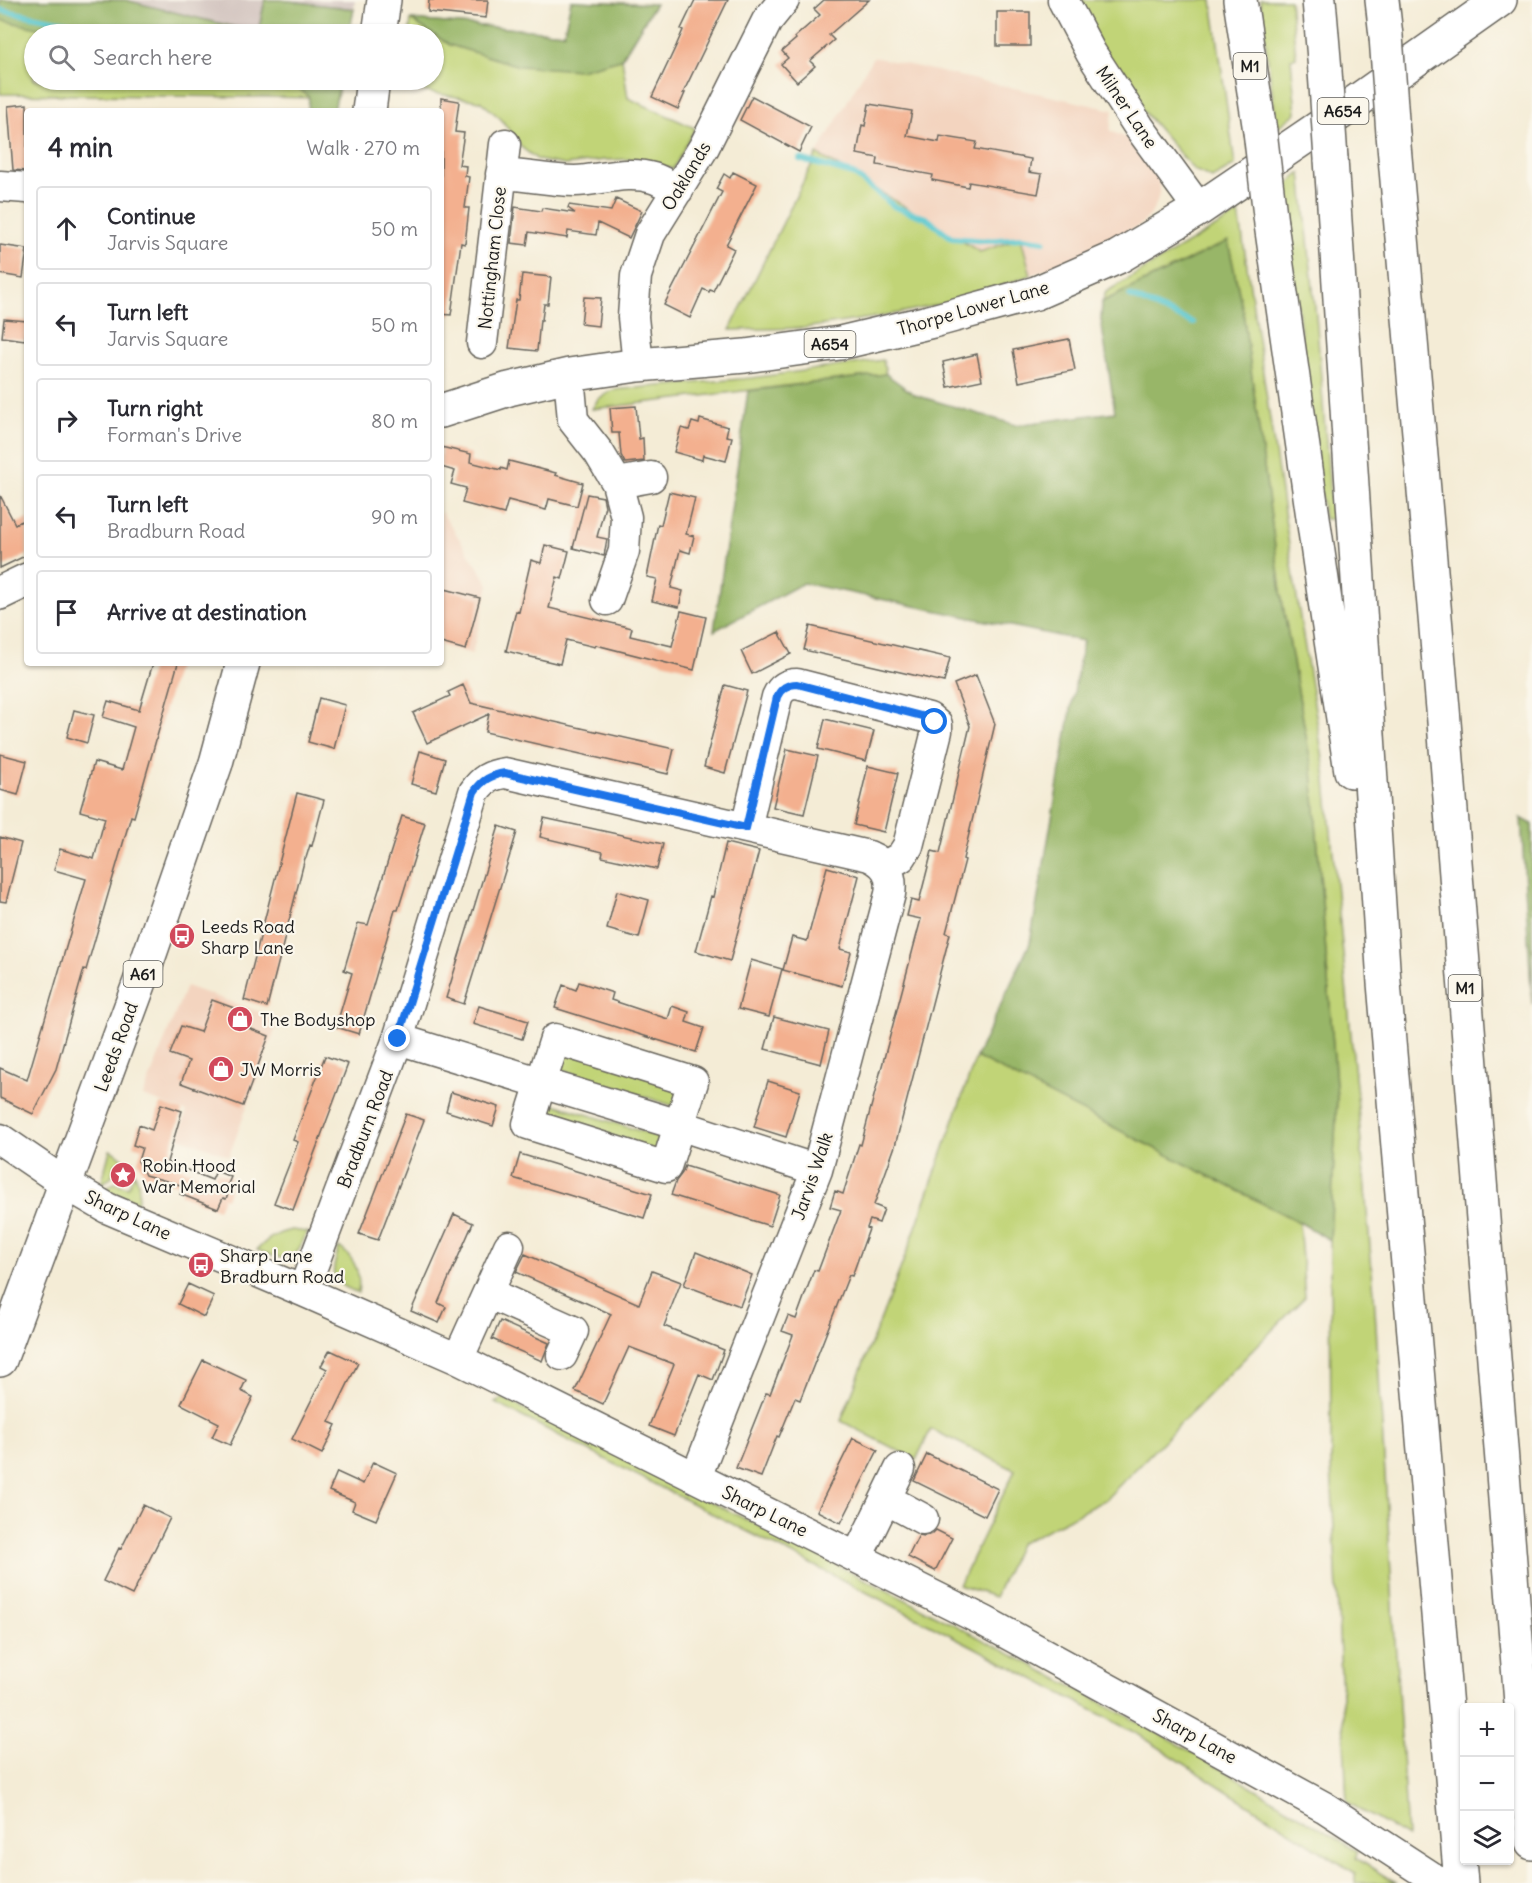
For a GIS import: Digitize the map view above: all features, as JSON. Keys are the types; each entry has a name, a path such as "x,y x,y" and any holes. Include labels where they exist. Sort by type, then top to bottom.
{"main road":[{"path":"380,24 384,0"},
{"name":"M1","path":"1240,0 1325,601 1384,983"},
{"path":"1319,0 1384,983 1461,1883"},
{"name":"M1","path":"1382,0 1444,721 1532,1843"},
{"name":"Thorpe Lower Lane","path":"444,410 509,389 569,375 638,364 745,356 840,343 1036,293 1118,257 1199,209 1500,0"},
{"path":"369,108 372,90"},
{"path":"0,593 24,581"},
{"name":"Leeds Road","path":"0,1360 144,971 216,763 242,666"}],"street":[{"name":"Oaklands","path":"638,364 633,317 636,276 650,234 704,147 767,21 784,0"},
{"name":"Milner Lane","path":"1063,0 1097,62 1139,127 1199,209"},
{"name":"Nottingham Close","path":"482,343 506,144"},
{"name":"Nottingham Close","path":"501,174 576,181 629,176 652,178 678,190"},
{"path":"0,186 24,188"},
{"path":"569,375 573,420 599,453 616,483 626,516 624,551 607,600"},
{"path":"616,483 651,477"},
{"path":"797,684 929,718 937,725 908,846 902,856 885,866 878,859 869,856 746,828 777,697 783,688 797,684"},
{"name":"Bradburn Road","path":"303,1291 398,1039 474,792 479,784 496,774 505,773 746,828"},
{"name":"Jarvis Walk","path":"696,1477 817,1170 890,894 892,884 885,866"},
{"path":"398,1039 817,1170"},
{"path":"555,1039 693,1082 679,1125 666,1167 528,1124 555,1039"},
{"name":"Sharp Lane","path":"0,1139 66,1184 107,1208 458,1359 984,1621 1324,1807 1441,1883"},
{"path":"458,1359 509,1246"},
{"path":"488,1293 573,1330 562,1355"},
{"path":"857,1557 900,1469"},
{"path":"886,1499 923,1519"}],"shaded area":[{"path":"125,0 265,0 261,24 220,24"},
{"path":"280,0 355,0 354,9"},
{"path":"873,57 1113,110 1110,131 1139,146 1158,176 1160,189 1151,214 1139,226 1083,255 1031,275 1021,238 981,252 817,154"},
{"path":"444,516 489,584 472,654 444,647"},
{"path":"186,986 279,1019 229,1156 179,1137 187,1112 143,1096"}],"green space":[{"path":"0,0 125,0 222,24 24,24 24,90 338,90 337,98 0,94"},
{"path":"0,0 125,0 222,24 24,25 0,20"},
{"path":"265,0 354,9 351,24 260,24"},
{"path":"265,0 354,9 351,24 260,24"},
{"path":"1072,0 1212,0 1235,165 1212,178 1194,170 1132,98"},
{"path":"1260,0 1290,0 1296,57 1291,59 1296,113 1277,128"},
{"path":"571,1 655,4 622,58 628,98 695,128 673,169 636,159 565,165 538,160 521,147 501,119 480,101 415,90 444,90 444,24 410,24 411,20 564,33"},
{"path":"571,1 655,4 621,59 580,70 519,66 450,45 444,41 444,24 417,24 411,20 564,33"},
{"path":"300,90 338,90 335,108 308,108 309,97"},
{"path":"817,154 980,252 1021,238 1031,275 967,299 884,316 804,328 730,330"},
{"path":"1301,173 1317,326 1332,519 1324,519 1283,188"},
{"path":"1239,213 1325,771 1374,1293 1407,1837 1347,1802 1331,1466 1330,1240 1337,1098 1312,770 1283,606 1243,312 1228,241 1102,302 1106,292"},
{"path":"1228,241 1243,312 1283,606 1312,770 1337,1098 1330,1240 976,1057 1030,943 1083,641 803,583 714,631 748,391 886,374 915,395 1016,425 1115,412 1101,320 1102,302"},
{"path":"883,360 886,374 592,409 598,399 613,390 752,378"},
{"path":"1521,818 1532,824 1532,1004"},
{"path":"561,1047 684,1086 677,1107 555,1068"},
{"path":"976,1057 1299,1222 1305,1297 1105,1500 1019,1544 995,1597 959,1585 1015,1470 931,1429 916,1460 841,1421 910,1244"},
{"path":"544,1101 666,1139 660,1159 537,1120"},
{"path":"110,1150 124,1159 134,1172 139,1186 137,1203 104,1190 114,1183 128,1187 134,1175 128,1165 116,1163 111,1178 101,1184"},
{"path":"292,1230 307,1232 298,1250 289,1258 276,1257 257,1250 273,1237"},
{"path":"339,1247 345,1251 356,1267 359,1279 358,1293 341,1285 334,1276 334,1265"},
{"path":"503,1398 864,1578 1132,1719 1237,1778 1357,1851 1356,1858 1396,1883 1355,1883 1355,1873 1141,1736 972,1646 495,1403"}],"building":[{"path":"429,0 488,0 486,18 428,12"},
{"path":"695,0 728,0 683,93 685,93 678,109 652,97"},
{"path":"824,0 869,0 829,35 834,40 810,61 815,66 797,82 781,64 788,58 782,51 820,15 814,9"},
{"path":"997,12 1030,12 1030,46 997,46"},
{"path":"752,96 811,127 799,152 740,120"},
{"path":"441,98 459,101 455,132 464,133 459,165 466,166 465,176 469,177 465,208 469,208 465,244 461,243 451,315 444,314 444,108 441,108"},
{"path":"27,104 27,108 24,108 24,171 13,170 8,106"},
{"path":"869,104 912,111 907,136 939,142 940,136 977,142 975,149 1031,159 1029,172 1042,174 1038,194 969,182 968,187 932,180 933,175 877,165 878,158 857,154 862,125 865,126"},
{"path":"733,172 757,184 726,245 734,249 713,291 703,289 690,318 664,305 722,192 716,189 724,174 730,178"},
{"path":"616,199 642,211 629,238 598,223 596,235 568,231 567,238 529,232 527,245 511,243 515,207 575,213 568,208 569,205 611,211"},
{"path":"0,245 24,249 23,278 0,274"},
{"path":"522,274 551,277 548,304 544,304 542,320 540,320 537,351 509,348"},
{"path":"584,297 601,298 598,326 581,324"},
{"path":"4,319 24,321 24,340 2,337"},
{"path":"1069,339 1075,370 1019,382 1013,350"},
{"path":"977,354 982,380 948,387 943,362"},
{"path":"636,406 639,439 643,438 644,461 625,463 621,455 619,433 612,433 610,408"},
{"path":"700,419 728,427 726,436 732,437 726,461 703,455 702,460 674,452 681,428 689,430 692,422 699,424"},
{"path":"444,448 471,454 470,462 501,470 501,468 507,470 509,461 556,473 555,475 583,483 577,506 549,499 546,510 508,500 504,514 462,503 466,488 451,484 455,471 444,468"},
{"path":"669,492 695,498 686,534 694,536 690,553 680,550 671,588 683,591 679,607 652,601 657,579 647,577 658,524 661,525"},
{"path":"587,494 603,497 605,506 597,537 607,539 604,556 573,548"},
{"path":"0,495 15,524 24,520 24,556 0,568"},
{"path":"545,545 569,551 562,579 557,577 549,608 632,628 630,636 672,646 681,611 706,617 694,670 596,645 595,647 566,640 560,664 506,651 516,611 519,612 531,560 541,563"},
{"path":"444,589 480,598 466,650 444,644"},
{"path":"810,626 950,658 944,682 804,650"},
{"path":"779,632 791,654 752,674 741,651"},
{"path":"152,666 177,666 134,817 131,816 56,1069 33,1114 0,1098 0,1068 27,1080 86,879 54,870 60,849 94,859 105,818 80,811 94,762 122,770 134,727 103,717 108,701 139,710"},
{"path":"976,675 995,724 963,859 965,860 946,933 950,934 895,1146 874,1205 884,1209 879,1223 870,1220 867,1228 869,1229 852,1276 849,1275 800,1400 795,1398 761,1477 736,1468 766,1393 770,1394 793,1335 782,1331 788,1316 796,1319 814,1270 818,1271 841,1210 830,1207 835,1191 843,1194 859,1144 861,1145 921,919 907,916 911,900 919,902 932,851 940,853 970,726 954,684"},
{"path":"463,685 471,703 674,749 668,774 485,732 489,714 427,743 413,713 450,696 448,692"},
{"path":"725,685 747,691 725,773 704,767"},
{"path":"319,698 345,705 334,749 308,742"},
{"path":"74,710 94,715 87,743 67,737"},
{"path":"825,719 874,731 866,761 818,749"},
{"path":"787,749 818,756 804,814 773,807"},
{"path":"420,751 445,759 436,791 411,784"},
{"path":"0,754 27,761 18,795 0,790"},
{"path":"868,766 898,773 884,832 854,825"},
{"path":"297,793 324,800 312,846 310,845 305,858 267,1007 244,1000"},
{"path":"402,816 425,823 398,910 395,910 359,1034 336,1027 352,973 344,970 358,923 368,925"},
{"path":"544,818 663,844 657,869 602,857 603,852 540,837"},
{"path":"499,826 517,832 464,1004 446,998"},
{"path":"0,837 21,843 6,902 0,901"},
{"path":"726,843 759,851 730,961 696,951 711,896 713,897"},
{"path":"827,867 859,876 840,949 851,952 842,986 783,970 792,937 807,941"},
{"path":"617,891 649,900 639,938 607,929"},
{"path":"751,960 782,969 769,1017 738,1009"},
{"path":"579,982 613,993 611,1000 668,1019 672,1006 689,1012 686,1022 704,1028 696,1052 555,1008 563,985 576,990"},
{"path":"212,1000 245,1012 241,1025 269,1036 243,1106 181,1083 189,1061 170,1054 181,1026 200,1032"},
{"path":"479,1006 528,1021 522,1039 473,1024"},
{"path":"774,1017 829,1031 821,1064 765,1049"},
{"path":"325,1056 348,1064 293,1210 274,1203 298,1142 293,1140"},
{"path":"768,1081 800,1091 786,1137 754,1127"},
{"path":"451,1092 499,1107 493,1126 446,1111"},
{"path":"161,1104 182,1111 167,1162 212,1180 216,1171 231,1177 227,1186 230,1187 226,1199 223,1198 218,1209 180,1194 184,1186 145,1175 138,1161 142,1148 133,1145 139,1125 152,1130"},
{"path":"406,1114 424,1120 378,1240 359,1234"},
{"path":"520,1154 652,1194 644,1218 513,1178"},
{"path":"685,1166 780,1195 770,1226 671,1195"},
{"path":"454,1214 473,1223 438,1303 446,1307 439,1323 411,1311"},
{"path":"696,1252 752,1275 740,1306 684,1285"},
{"path":"525,1254 639,1304 652,1271 681,1282 664,1326 724,1350 713,1380 699,1374 674,1436 649,1426 674,1364 629,1347 603,1404 575,1391 611,1314 516,1272"},
{"path":"188,1284 214,1296 204,1317 178,1304"},
{"path":"500,1321 549,1343 542,1361 492,1339"},
{"path":"330,1350 358,1363 329,1422 336,1425 322,1454 292,1439 327,1369 321,1366"},
{"path":"203,1360 246,1380 241,1391 253,1397 230,1445 212,1437 219,1423 181,1404"},
{"path":"853,1438 878,1450 841,1523 817,1511"},
{"path":"927,1454 998,1489 985,1516 914,1481"},
{"path":"373,1462 397,1473 376,1520 352,1510 355,1502 329,1491 337,1472 363,1484"},
{"path":"143,1505 170,1518 132,1595 103,1581"},
{"path":"936,1530 952,1538 935,1571 908,1557 919,1535 932,1534"}],"waterway":[{"path":"0,10 74,24"},
{"path":"800,159 853,174 895,207 926,218 952,238 987,241 1021,238 1044,241"},
{"path":"1130,296 1193,323"}],"place":[{"name":"Leeds Road Sharp Lane","path":"182,936"},
{"name":"The Bodyshop","path":"240,1019"},
{"name":"JW Morris","path":"221,1069"},
{"name":"Robin Hood War Memorial","path":"123,1175"},
{"name":"Sharp Lane Bradburn Road","path":"201,1265"}],"route":[{"path":"398,1039 474,792 487,778 505,773 746,828 777,697 783,688 797,684 929,718 935,722"}]}
